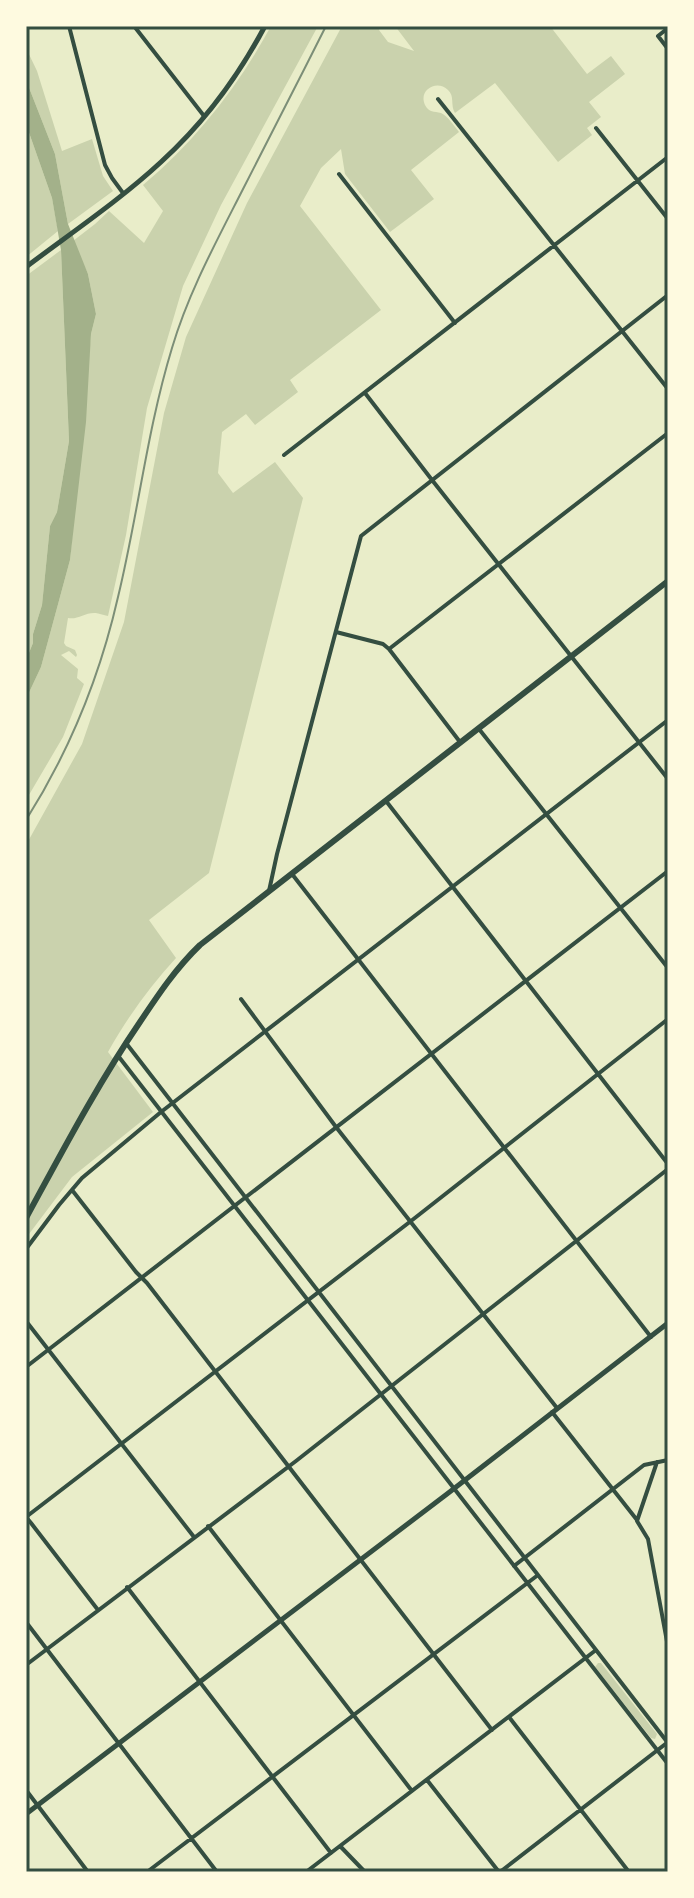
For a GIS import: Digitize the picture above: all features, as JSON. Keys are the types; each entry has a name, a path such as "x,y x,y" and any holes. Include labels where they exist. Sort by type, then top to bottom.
{"main road":[{"path":"26,1218 117,1055 168,980 200,945 668,582"}],"street":[{"path":"69,26 107,169 123,193"},
{"path":"134,26 204,116"},
{"path":"26,267 171,153 240,69 265,26"},
{"path":"668,28 658,36 668,49"},
{"path":"438,99 668,389"},
{"path":"596,128 668,219"},
{"path":"284,455 668,157"},
{"path":"339,174 455,323"},
{"path":"269,891 361,536 668,295"},
{"path":"365,393 668,779"},
{"path":"389,649 668,433"},
{"path":"336,632 383,644 389,649 460,742"},
{"path":"26,1249 72,1190 98,1164 161,1112 668,720"},
{"path":"478,728 668,968"},
{"path":"26,1665 289,1466 577,1242 668,1167 386,801"},
{"path":"26,1367 668,871"},
{"path":"292,874 651,1337"},
{"path":"241,999 263,1032 411,1221 645,1531 668,1647"},
{"path":"98,1610 26,1517 668,1019"},
{"path":"126,1043 668,1742 499,1872 427,1780"},
{"path":"117,1055 668,1764"},
{"path":"72,1190 492,1730"},
{"path":"26,1321 194,1537"},
{"path":"26,1814 668,1323"},
{"path":"514,1566 644,1465 668,1460"},
{"path":"637,1521 657,1462"},
{"path":"208,1526 412,1791"},
{"path":"147,1872 538,1575"},
{"path":"127,1587 331,1853"},
{"path":"26,1622 217,1872"},
{"path":"306,1872 596,1650"},
{"path":"509,1717 629,1872"},
{"path":"26,1790 88,1872"},
{"path":"340,1846 365,1872"}],"shaded area":[{"path":"271,26 318,26 221,205 183,286 147,408 126,535 108,616 92,613 68,618 64,643 77,655 69,651 61,655 78,669 77,678 84,684 63,737 26,800 26,699 41,667 70,560 91,334 96,314 88,274 73,241 109,211 144,243 163,211 143,185 181,150 214,112 245,70"},
{"path":"342,26 381,26 379,30 388,42 414,51 395,26 550,26 587,74 611,56 625,74 589,102 601,117 587,128 592,135 558,162 495,83 455,113 450,92 444,87 434,86 424,95 425,105 430,111 446,116 459,132 411,170 434,199 390,232 345,174 341,149 321,168 300,206 381,310 290,380 298,392 255,425 246,414 222,432 218,473 233,493 275,462 303,498 209,873 149,920 176,958 139,1003 108,1052 153,1112 72,1177 26,1238 26,845 82,744 124,622 164,413 186,337 247,203"},
{"path":"26,48 37,71 62,151 92,139 103,176 113,191 68,224 55,154 26,80"},
{"path":"26,80 55,154 68,224 88,274 96,314 91,334 86,422 70,560 41,667 26,699 26,660 42,605 50,526 57,512 69,441 61,250 52,198 26,124"},
{"path":"26,124 52,198 58,231 26,257"},
{"path":"61,250 69,441 57,512 50,526 42,605 26,660 26,276"},
{"path":"598,1663 657,1734 655,1739 651,1738 595,1667"}],"railway":[{"path":"26,820 69,740 102,656 125,566 163,379 186,308 212,250 326,26"}]}
